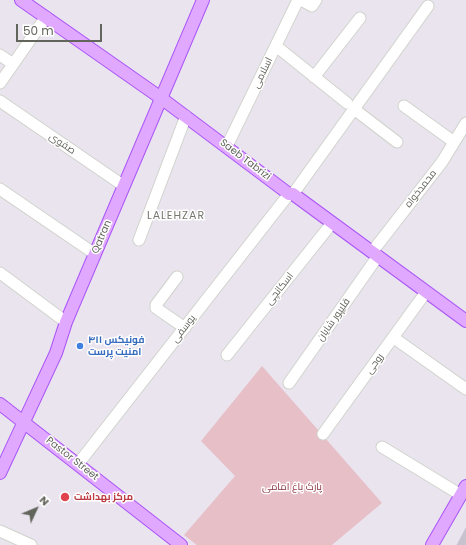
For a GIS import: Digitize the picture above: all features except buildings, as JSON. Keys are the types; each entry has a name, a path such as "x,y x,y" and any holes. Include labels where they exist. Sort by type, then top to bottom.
{"main road":[{"name":"Saeb Tabrizi","path":"21,0 186,116 466,321"},
{"name":"Qatran","path":"0,473 56,353 66,322 203,0"},
{"name":"Pastor Street","path":"0,404 181,545"},
{"path":"432,545 463,490"}],"street":[{"name":"اسلامی","path":"227,146 299,0 312,6 316,0"},
{"name":"یوسفی","path":"78,464 291,194 350,106 428,6"},
{"path":"0,83 46,17"},
{"path":"314,77 360,18"},
{"path":"276,46 396,142"},
{"path":"0,55 13,64"},
{"name":"صفوی","path":"0,101 124,186"},
{"path":"404,106 454,142"},
{"path":"139,240 186,116"},
{"name":"محمدخواه","path":"375,254 442,162 466,123"},
{"path":"0,189 95,254"},
{"name":"اسکانچی","path":"228,355 332,223"},
{"name":"قلیپور شایان","path":"289,383 375,254"},
{"path":"0,273 66,322"},
{"path":"177,277 156,305 156,308 185,328"},
{"name":"روحی","path":"323,434 426,292"},
{"path":"394,338 466,389"},
{"path":"382,447 463,490"},
{"path":"0,531 31,545"}],"green space":[{"name":"پارک باغ امامی","path":"262,366 382,503 332,545 197,545 184,535 235,476 201,441"}],"place":[{"name":"فونیکس ۴۱۱ امنیت پرست","path":"80,346"},
{"name":"مرکز بهداشت","path":"65,497"}],"district":[{"name":"LALEHZAR","path":"176,216"}]}
